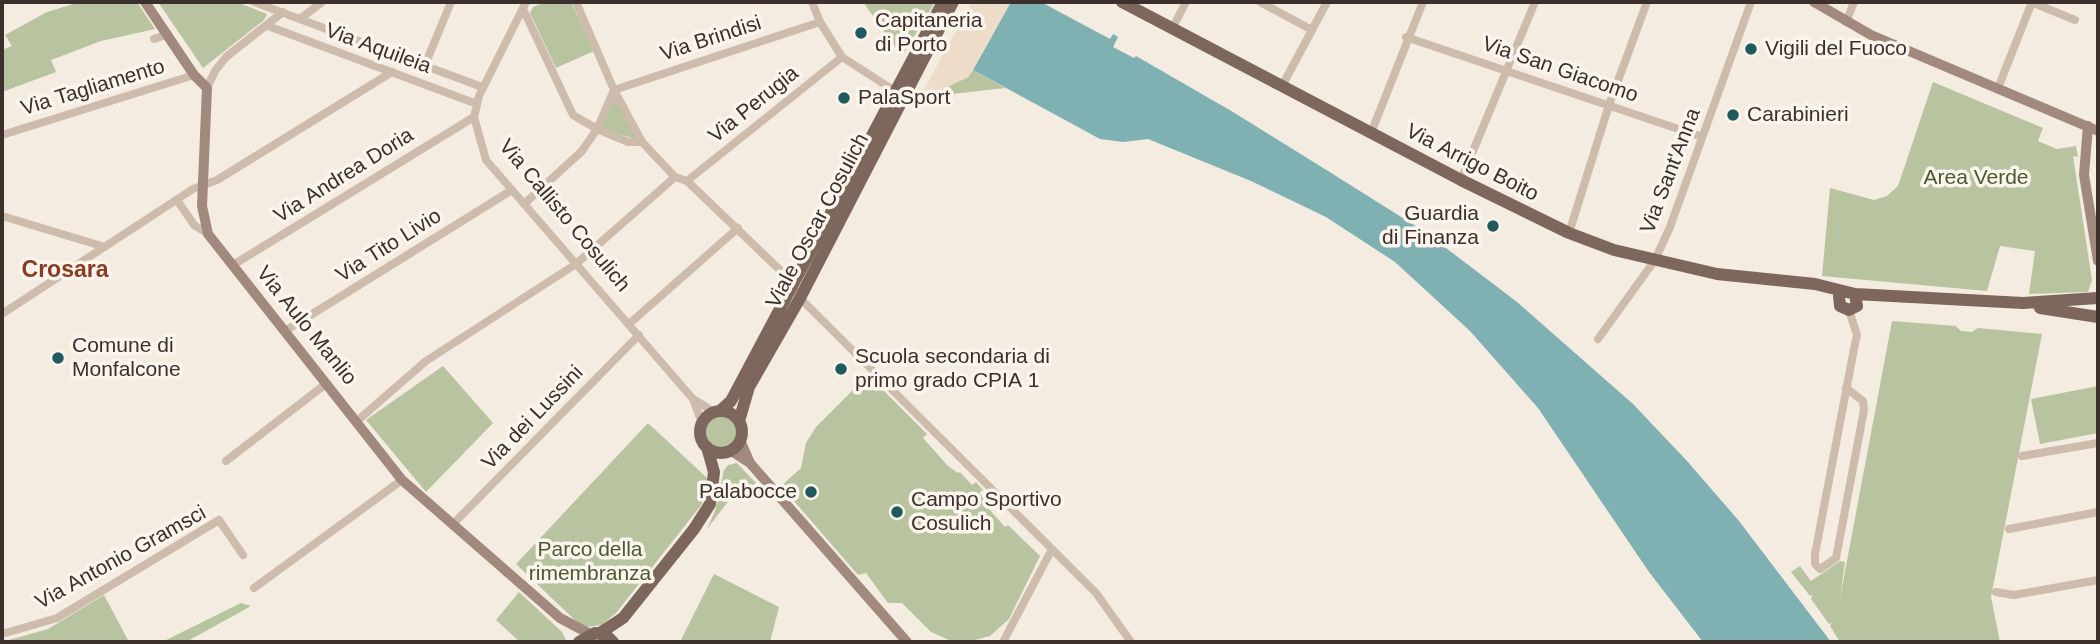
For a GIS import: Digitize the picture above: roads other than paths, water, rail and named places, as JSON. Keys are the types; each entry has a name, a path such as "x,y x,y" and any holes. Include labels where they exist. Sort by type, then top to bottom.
{"main road":[{"name":"Viale Oscar Cosulich","path":"739,421 749,387 900,94 943,2"},
{"name":"Viale Oscar Cosulich","path":"900,94 955,2"},
{"name":"Via Arrigo Boito","path":"1122,2 1461,180 1569,233 1614,250 1717,274 1804,283 1850,300 2023,303 2098,300 2098,316 2023,303"},
{"name":"Viale Oscar Cosulich","path":"717,412 731,401 796,294"},
{"name":"Via Callisto Cosulich","path":"717,412 730,413 739,421"},
{"path":"702,423 717,412"},
{"path":"595,633 614,642 623,618 704,514 713,494 714,472 727,451 740,440 739,421"},
{"name":"Via Callisto Cosulich","path":"702,423 701,435 714,472"},
{"path":"707,447 727,451"},
{"path":"577,642 623,618"}],"street":[{"path":"145,2 194,75 207,88"},
{"name":"Via Aquileia","path":"254,2 482,87"},
{"path":"300,19 322,2"},
{"path":"425,65 451,2"},
{"path":"576,2 614,90 642,142 676,177 687,181 783,273 796,294 1096,593 1131,642"},
{"path":"812,2 820,22 842,57 900,94"},
{"path":"1173,27 1186,2"},
{"path":"1260,2 1312,30"},
{"path":"1282,86 1327,2"},
{"path":"1371,133 1406,37 1423,2"},
{"path":"1461,180 1535,2"},
{"path":"1569,233 1609,105 1647,2"},
{"name":"Via Sant'Anna","path":"1598,339 1655,260 1751,2"},
{"path":"1814,2 1846,22 2093,128 2084,175 2098,261"},
{"path":"1846,22 1854,2"},
{"path":"1998,88 2032,2 2075,20"},
{"path":"525,5 573,115 628,142 642,142"},
{"name":"Via Callisto Cosulich","path":"525,5 482,87 477,104 474,117 486,160 693,399 702,423"},
{"name":"Via Aulo Manlio","path":"283,12 226,57 207,88 202,206 208,234 402,480 560,618 577,642"},
{"name":"Via Brindisi","path":"614,90 820,22"},
{"name":"Via Aquileia","path":"268,26 477,104"},
{"path":"154,40 168,34"},
{"name":"Via San Giacomo","path":"1406,37 1702,137"},
{"name":"Via Perugia","path":"687,181 842,57"},
{"path":"2,314 177,200 392,72"},
{"name":"Via Tagliamento","path":"2,135 194,75"},
{"path":"524,204 582,150 597,129 614,90"},
{"name":"Via Andrea Doria","path":"233,265 474,117"},
{"path":"357,421 426,361 576,264 676,177"},
{"name":"Via Tito Livio","path":"285,331 512,190"},
{"path":"177,200 194,225 208,234"},
{"path":"2,216 104,247"},
{"path":"629,324 737,228"},
{"path":"1846,388 1863,401 1864,410 1836,558 1821,569 1815,564 1815,554 1846,388 1857,335 1850,300"},
{"name":"Via dei Lussini","path":"452,525 639,335"},
{"path":"226,461 327,383"},
{"name":"Via Callisto Cosulich","path":"693,399 717,412"},
{"path":"740,440 750,463 907,642"},
{"path":"2022,456 2098,443"},
{"path":"727,451 750,463"},
{"path":"254,588 402,480"},
{"path":"2009,529 2098,512"},
{"name":"Via Antonio Gramsci","path":"2,634 57,618 219,520 243,555"},
{"path":"1003,642 1052,549"},
{"path":"1996,592 2014,595 2098,580"},
{"name":"Via Aulo Manlio","path":"560,618 595,633"}],"water":[{"path":"1011,2 1041,2 1110,39 1113,34 1118,37 1113,47 1134,58 1136,56 1233,112 1425,232 1517,302 1633,404 1687,461 1739,521 1831,642 1703,642 1649,572 1538,408 1470,331 1395,262 1326,217 1251,181 1148,139 1123,142 1100,139 973,70"}],"place":[{"name":"Capitaneria di Porto","path":"861,33"},
{"name":"Vigili del Fuoco","path":"1751,49"},
{"name":"PalaSport","path":"844,98"},
{"name":"Carabinieri","path":"1733,115"},
{"name":"Guardia di Finanza","path":"1493,226"},
{"name":"Comune di Monfalcone","path":"58,358"},
{"name":"Scuola secondaria di primo grado CPIA 1","path":"841,369"},
{"name":"Palabocce","path":"811,492"},
{"name":"Campo Sportivo Cosulich","path":"897,512"}],"district":[{"name":"Crosara","path":"65,271"}],"park label":[{"name":"Area Verde","path":"1976,178"},
{"name":"Parco della rimembranza","path":"590,562"}]}
